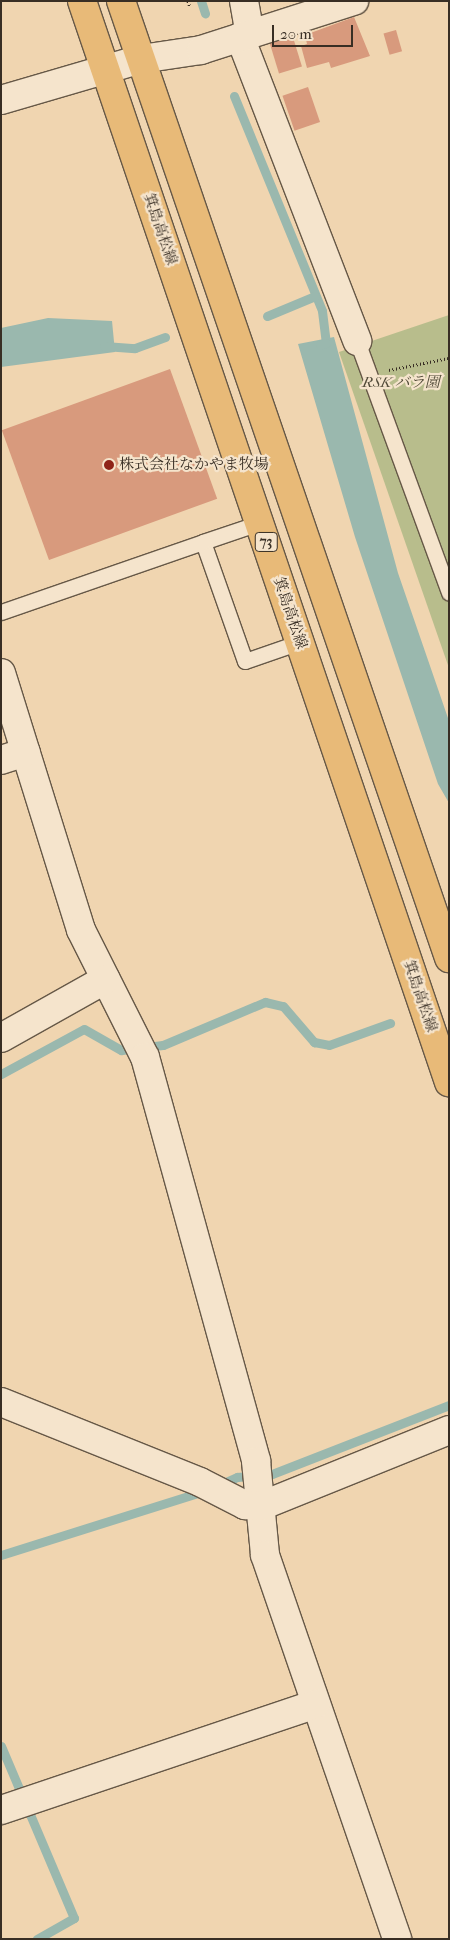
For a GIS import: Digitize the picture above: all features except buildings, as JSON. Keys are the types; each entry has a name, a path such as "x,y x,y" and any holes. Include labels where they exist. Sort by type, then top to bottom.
{"main road":[{"name":"箕島高松線","path":"82,1 449,1082"},
{"path":"122,1 449,958"}],"street":[{"path":"244,1 245,36 356,341"},
{"path":"1,100 141,59 201,50 354,1"},
{"path":"1,673 14,756 81,930 135,1033 145,1057 256,1461 265,1555 397,1939"},
{"path":"1,1038 106,979"},
{"path":"1,1402 228,1495 259,1497 449,1430"},
{"path":"16,1805 316,1704"}],"lane":[{"path":"356,341 443,557 449,593"},
{"path":"1,612 259,523"},
{"path":"203,542 245,661 300,642"}],"path":[{"path":"188,1 190,7"},
{"path":"369,374 449,358"}],"green space":[{"name":"RSK バラ園","path":"449,315 449,668 339,352"}],"water":[{"path":"48,318 112,321 115,352 1,367 1,328"},
{"path":"334,337 398,573 449,721 449,803 438,784 355,537 298,344"}],"waterway":[{"path":"201,1 205,13"},
{"path":"234,96 322,311 326,343 320,345"},
{"path":"267,316 315,296"},
{"path":"104,346 135,348 165,337"},
{"path":"1,1074 84,1029 121,1050 163,1045 265,1002 283,1006 314,1042 329,1045 390,1023"},
{"path":"219,1485 237,1477 272,1474 449,1405"},
{"path":"1,1555 204,1491"},
{"path":"1,1746 74,1918 37,1939"}],"place":[{"name":"株式会社なかやま牧場","path":"109,465"}]}
